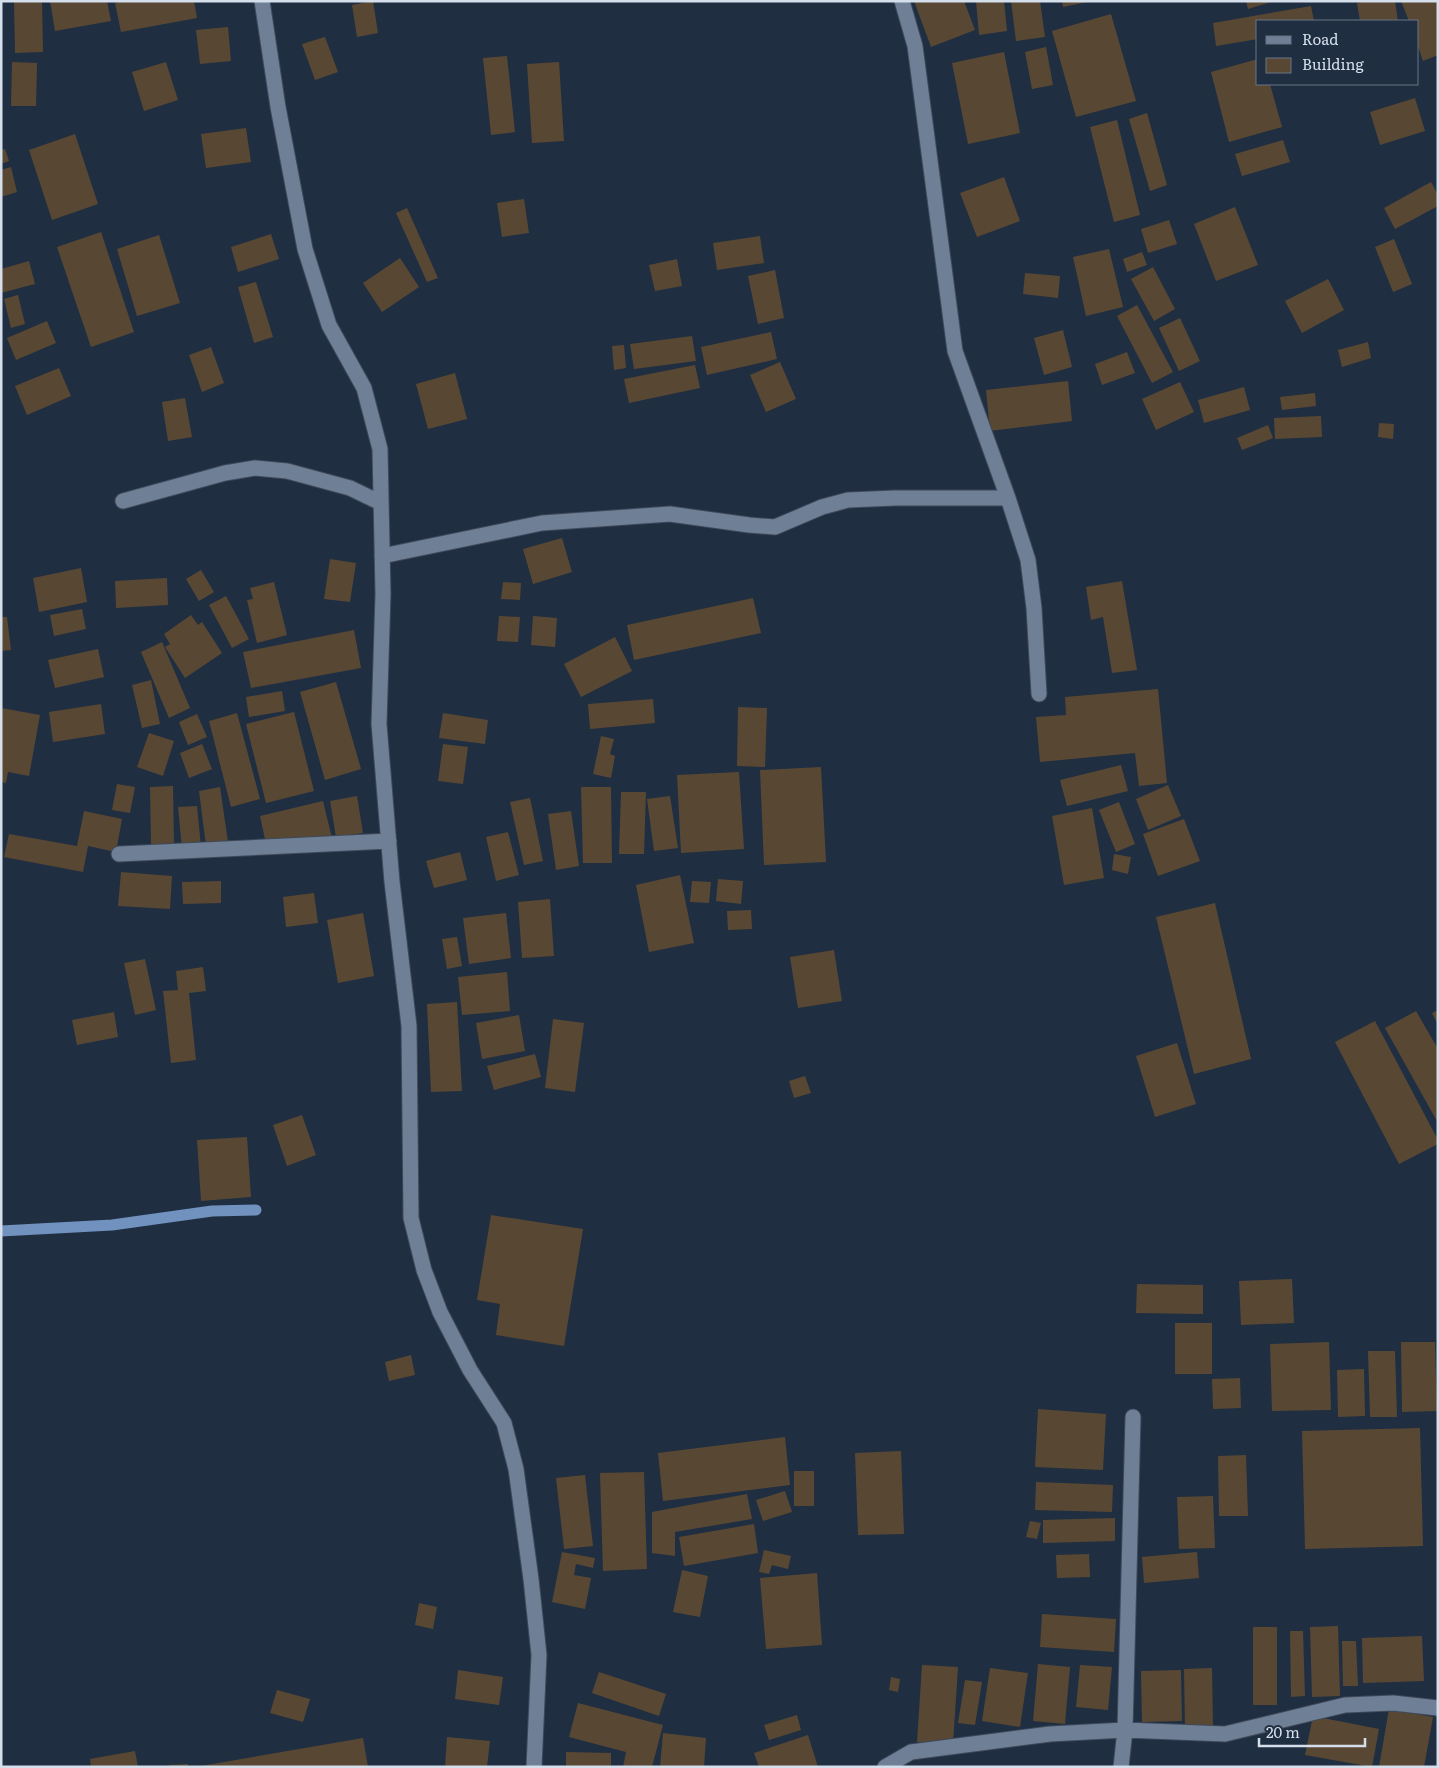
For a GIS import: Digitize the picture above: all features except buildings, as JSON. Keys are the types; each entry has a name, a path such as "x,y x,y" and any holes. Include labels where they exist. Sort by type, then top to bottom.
{"street":[{"path":"262,1 278,107 305,249 329,325 364,388 380,449 379,502 382,556 379,724 388,841 409,1026 411,1218 424,1270 440,1312 470,1370 504,1423 516,1469 531,1579 538,1655 534,1767"},
{"path":"902,1 915,46 955,351 1008,498 1028,560 1034,608 1040,694"},
{"path":"123,501 226,473 255,468 287,471 350,488 379,502"},
{"path":"382,556 542,522 670,514 775,527 822,508 848,500 1008,498"},
{"path":"118,854 388,841"},
{"path":"1121,1767 1125,1730 1133,1417"},
{"path":"885,1767 912,1752 1050,1734 1125,1730 1225,1734 1345,1706 1393,1703 1438,1708"}],"waterway":[{"path":"1,1231 112,1225 212,1211 256,1210"}]}
